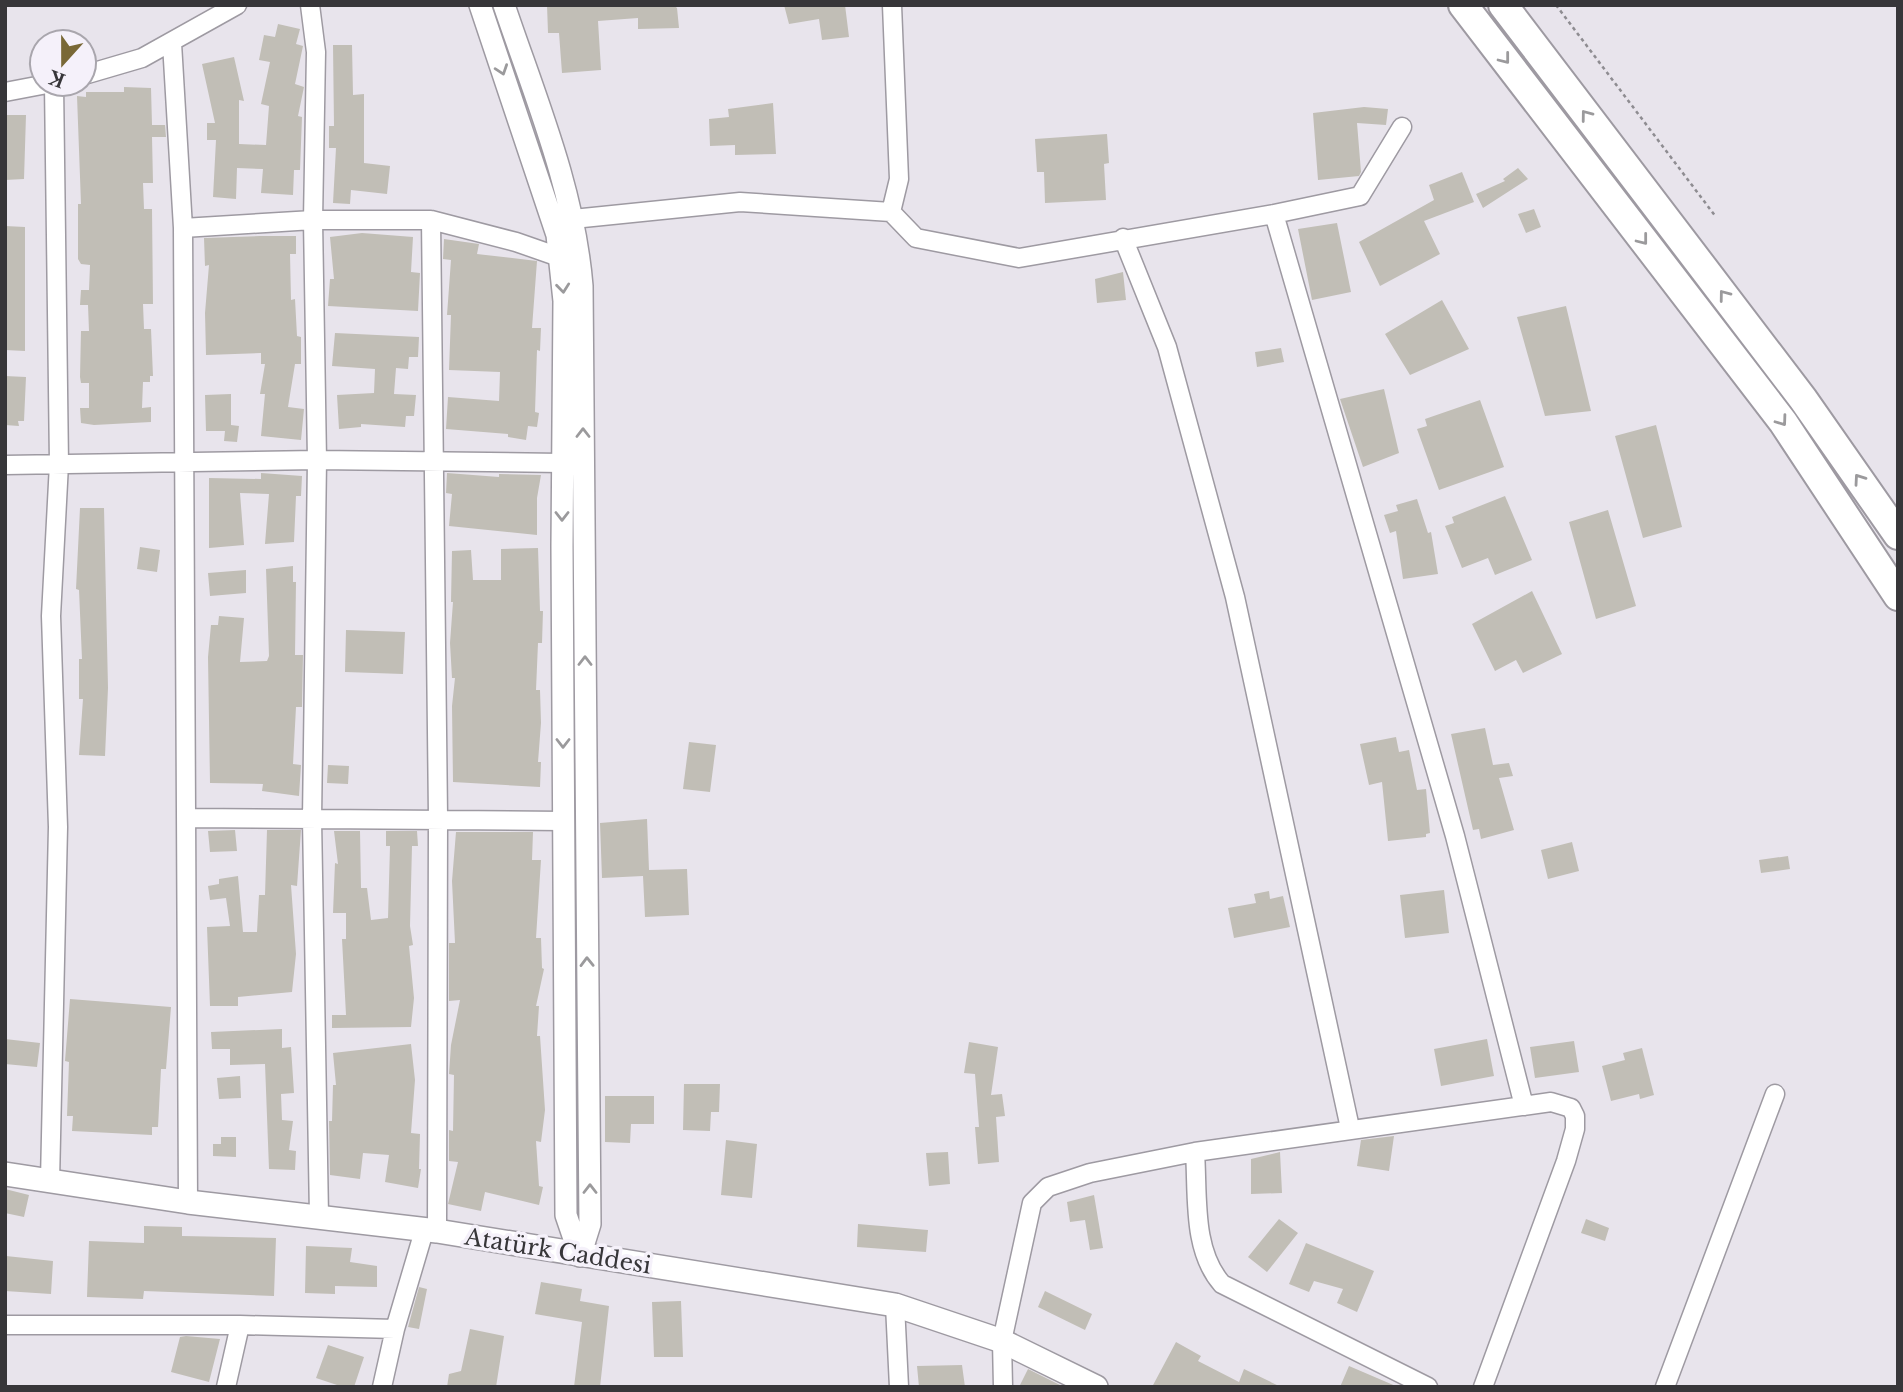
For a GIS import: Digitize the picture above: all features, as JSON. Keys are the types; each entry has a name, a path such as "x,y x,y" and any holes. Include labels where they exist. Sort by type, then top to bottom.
{"highway":[{"path":"1463,5 1783,422 1898,596"},
{"path":"1503,5 1803,399 1898,535"}],"main road":[{"name":"Atatürk Caddesi","path":"5,1174 188,1202 430,1231 895,1305 1002,1340 1096,1387"}],"street":[{"path":"98,71 142,58 237,5"},
{"path":"310,5 316,52 313,220 317,460 312,819 319,1216"},
{"path":"480,5 557,235 564,301 562,463 566,1214 580,1256"},
{"path":"504,5 573,219 582,286 590,1224 580,1256"},
{"path":"891,212 899,179 892,5"},
{"path":"173,43 183,228 188,1202"},
{"path":"5,92 28,88"},
{"path":"50,1181 58,827 51,616 58,464 54,98"},
{"path":"573,219 740,202 891,212 916,238 1019,258 1274,214 1360,195 1402,127"},
{"path":"1274,214 1455,836 1524,1106"},
{"path":"183,228 313,220 431,220 516,242 559,257"},
{"path":"382,1387 395,1329 430,1231 437,818 431,220"},
{"path":"1123,238 1167,348 1235,597 1350,1128"},
{"path":"5,465 317,460 562,463"},
{"path":"188,818 564,821"},
{"path":"1665,1387 1775,1094"},
{"path":"1003,1387 1002,1340 1032,1203 1048,1187 1090,1172 1195,1152 1350,1128 1562,1103 1571,1108 1575,1116 1575,1129 1566,1161 1483,1387"},
{"path":"1195,1152 1201,1244 1209,1269 1222,1284 1428,1387"},
{"path":"895,1305 899,1387"},
{"path":"5,1325 240,1325 395,1329"},
{"path":"226,1387 240,1325"}],"path":[{"path":"1556,5 1716,217"}],"building":[{"path":"547,5 674,5 677,8 679,28 638,29 638,18 598,21 601,70 562,73 559,33 548,33"},
{"path":"784,5 845,5 849,37 822,40 819,19 789,24"},
{"path":"278,24 300,29 296,44 303,46 295,84 304,87 298,116 302,117 300,170 294,170 293,195 261,193 263,169 237,168 236,199 213,197 216,140 207,140 207,123 215,123 202,64 234,57 244,101 239,100 239,144 266,145 269,106 261,104 270,62 259,60 264,35 275,37"},
{"path":"333,45 352,45 353,95 364,94 364,163 390,166 387,194 351,190 350,204 333,203 336,148 329,148 329,126 334,126"},
{"path":"124,87 151,88 152,125 165,125 166,137 152,137 153,183 143,183 144,209 152,209 153,304 143,304 144,329 151,329 153,376 150,376 150,382 143,382 142,408 151,407 151,422 94,425 81,423 80,408 89,408 89,383 81,383 80,377 81,331 89,331 88,305 80,305 81,290 89,290 90,265 81,264 78,259 78,204 81,204 77,98 98,98 98,92 124,92"},
{"path":"773,103 776,154 735,155 735,145 710,146 709,119 729,117 728,109"},
{"path":"1364,107 1388,109 1386,125 1357,123 1361,172 1359,176 1318,180 1313,113"},
{"path":"5,115 26,115 24,179 5,180"},
{"path":"1107,134 1109,163 1104,164 1106,200 1045,203 1044,172 1037,172 1035,139"},
{"path":"1518,168 1528,179 1483,208 1476,194 1505,181 1503,179"},
{"path":"1462,172 1474,202 1424,221 1440,254 1380,286 1359,242 1434,200 1429,185"},
{"path":"1534,209 1541,227 1526,233 1518,214"},
{"path":"1337,223 1351,292 1312,300 1298,229"},
{"path":"5,226 25,227 25,351 5,350"},
{"path":"362,233 413,237 411,272 420,273 418,311 328,306 330,279 334,279 330,237"},
{"path":"296,236 296,254 290,254 291,300 295,299 297,336 301,337 301,364 295,364 288,407 304,409 301,440 261,436 265,394 260,394 265,364 261,364 261,353 206,355 205,313 209,265 205,266 204,238"},
{"path":"444,239 479,244 477,254 537,261 532,328 541,328 540,351 537,350 535,412 539,413 537,427 528,426 526,440 508,437 508,434 446,429 448,397 499,401 500,372 449,370 451,315 447,315 451,260 443,259"},
{"path":"1123,272 1126,300 1097,303 1095,279"},
{"path":"1442,300 1469,349 1410,375 1385,334"},
{"path":"1566,306 1591,411 1545,416 1517,317"},
{"path":"335,333 419,337 418,357 409,357 408,369 396,368 394,394 416,395 414,416 406,416 405,427 361,424 361,427 339,429 337,395 374,393 375,369 332,366"},
{"path":"1281,348 1284,362 1257,367 1255,352"},
{"path":"5,376 26,377 24,421 18,421 19,426 5,425"},
{"path":"1384,389 1399,453 1363,467 1340,399"},
{"path":"231,394 231,425 239,426 237,442 224,441 225,431 206,431 205,395"},
{"path":"1480,400 1504,467 1439,490 1417,429 1427,426 1425,419"},
{"path":"1656,425 1682,527 1643,538 1615,436"},
{"path":"261,473 302,476 301,496 296,496 294,542 265,544 269,494 240,493 244,545 209,548 209,478 261,479"},
{"path":"447,473 499,477 499,474 541,475 537,498 537,535 449,526 452,494 446,493"},
{"path":"1505,496 1532,560 1495,575 1488,558 1462,568 1445,526 1454,523 1452,517"},
{"path":"1417,499 1428,533 1431,532 1438,574 1403,579 1396,531 1390,533 1384,515 1398,511 1396,505"},
{"path":"80,508 104,508 108,688 105,756 79,755 83,699 79,699 79,659 82,659 79,590 76,589"},
{"path":"1608,510 1636,606 1596,619 1569,522"},
{"path":"140,547 160,550 157,572 137,569"},
{"path":"538,548 540,611 543,611 542,643 538,643 536,690 540,690 540,787 453,782 452,706 455,678 452,678 450,643 453,602 452,551 471,550 473,580 501,580 501,549"},
{"path":"293,566 293,582 296,582 295,655 303,655 302,707 296,707 293,764 301,765 299,796 262,791 263,784 210,783 208,657 211,625 218,625 219,616 244,618 240,662 267,661 266,569"},
{"path":"246,570 246,593 210,596 208,573"},
{"path":"1532,591 1562,654 1523,673 1516,660 1495,671 1472,624"},
{"path":"346,630 405,632 403,674 345,672"},
{"path":"1485,728 1493,765 1509,763 1513,776 1499,778 1514,830 1481,839 1479,829 1473,830 1451,734"},
{"path":"1396,737 1399,752 1409,750 1417,790 1426,789 1430,833 1426,834 1426,837 1388,841 1382,782 1369,785 1360,744"},
{"path":"689,742 716,745 710,792 683,789"},
{"path":"328,765 349,766 348,784 327,783"},
{"path":"647,819 649,870 687,869 689,915 645,917 643,876 602,878 600,823"},
{"path":"235,830 237,851 210,852 208,831"},
{"path":"267,830 301,830 297,886 291,885 296,954 292,992 238,997 238,1006 210,1006 207,927 230,926 226,898 210,900 208,886 219,884 219,879 238,876 243,932 257,932 259,895 265,895"},
{"path":"334,831 360,831 361,888 367,888 371,920 388,918 390,846 386,846 386,831 417,831 418,846 412,846 410,926 413,945 409,946 414,998 411,1027 332,1028 332,1015 346,1015 342,939 346,939 346,913 333,913 335,863 338,864"},
{"path":"456,832 533,832 532,860 541,860 536,938 541,938 544,969 536,1006 539,1006 537,1036 540,1036 545,1110 541,1142 536,1141 539,1186 543,1187 539,1205 485,1192 481,1211 448,1204 458,1162 449,1161 449,1130 453,1131 454,1075 449,1074 451,1045 460,1000 449,1001 449,943 455,943 452,881"},
{"path":"1572,842 1579,871 1548,879 1541,850"},
{"path":"1788,856 1790,869 1761,873 1759,860"},
{"path":"1444,890 1449,933 1405,938 1400,895"},
{"path":"1269,891 1270,899 1283,896 1290,927 1234,938 1228,908 1256,903 1254,894"},
{"path":"70,999 171,1007 166,1069 161,1069 158,1127 152,1127 152,1135 72,1131 73,1116 67,1116 69,1062 65,1061"},
{"path":"282,1029 282,1048 291,1047 294,1093 281,1094 282,1120 293,1121 289,1150 296,1151 295,1170 269,1169 265,1064 230,1065 230,1049 212,1049 211,1032"},
{"path":"5,1039 40,1043 37,1067 5,1064"},
{"path":"1487,1039 1494,1076 1441,1086 1434,1049"},
{"path":"1574,1041 1579,1072 1535,1078 1530,1047"},
{"path":"969,1042 998,1047 991,1095 1002,1094 1005,1116 996,1117 999,1162 978,1164 975,1127 979,1127 975,1074 964,1073"},
{"path":"411,1044 415,1080 411,1133 420,1134 421,1169 418,1188 385,1182 389,1155 363,1153 360,1179 330,1175 329,1121 332,1121 333,1085 336,1085 333,1053"},
{"path":"1642,1048 1654,1095 1640,1099 1639,1094 1611,1101 1602,1066 1625,1060 1623,1053"},
{"path":"240,1076 241,1098 219,1099 217,1078"},
{"path":"684,1084 720,1084 719,1112 711,1112 710,1131 683,1130"},
{"path":"605,1096 654,1096 654,1124 631,1124 630,1143 605,1142"},
{"path":"1394,1136 1389,1171 1357,1166 1361,1140"},
{"path":"221,1137 236,1137 236,1157 213,1156 213,1144 221,1144"},
{"path":"726,1140 757,1144 752,1198 721,1195"},
{"path":"948,1152 950,1184 929,1186 926,1153"},
{"path":"1280,1152 1282,1193 1251,1194 1251,1159"},
{"path":"5,1189 29,1195 24,1217 5,1213"},
{"path":"1094,1195 1103,1248 1090,1250 1085,1220 1070,1222 1067,1202"},
{"path":"1279,1219 1298,1233 1267,1272 1248,1257"},
{"path":"1586,1219 1609,1228 1605,1241 1581,1233"},
{"path":"858,1224 928,1230 926,1252 857,1247"},
{"path":"144,1226 182,1227 182,1236 276,1238 274,1296 144,1291 143,1299 87,1297 89,1241 144,1243"},
{"path":"1306,1243 1374,1271 1357,1312 1337,1303 1343,1289 1314,1281 1309,1292 1289,1284"},
{"path":"306,1246 352,1248 350,1262 377,1266 377,1287 335,1286 335,1294 305,1293"},
{"path":"6,1256 53,1261 51,1294 5,1291"},
{"path":"541,1282 582,1289 580,1301 609,1306 600,1387 574,1387 582,1322 535,1314"},
{"path":"419,1287 427,1289 419,1329 408,1327"},
{"path":"1045,1291 1092,1314 1085,1330 1038,1307"},
{"path":"681,1301 683,1357 654,1357 652,1302"},
{"path":"470,1329 504,1336 496,1387 447,1387 449,1374 461,1371"},
{"path":"180,1337 220,1339 209,1382 171,1372"},
{"path":"1176,1342 1201,1356 1198,1361 1239,1382 1244,1369 1281,1387 1152,1387"},
{"path":"328,1345 364,1357 354,1387 343,1387 316,1378"},
{"path":"962,1365 965,1387 919,1387 917,1366"},
{"path":"1349,1366 1398,1387 1340,1387"},
{"path":"1028,1369 1064,1387 1019,1387"}]}
